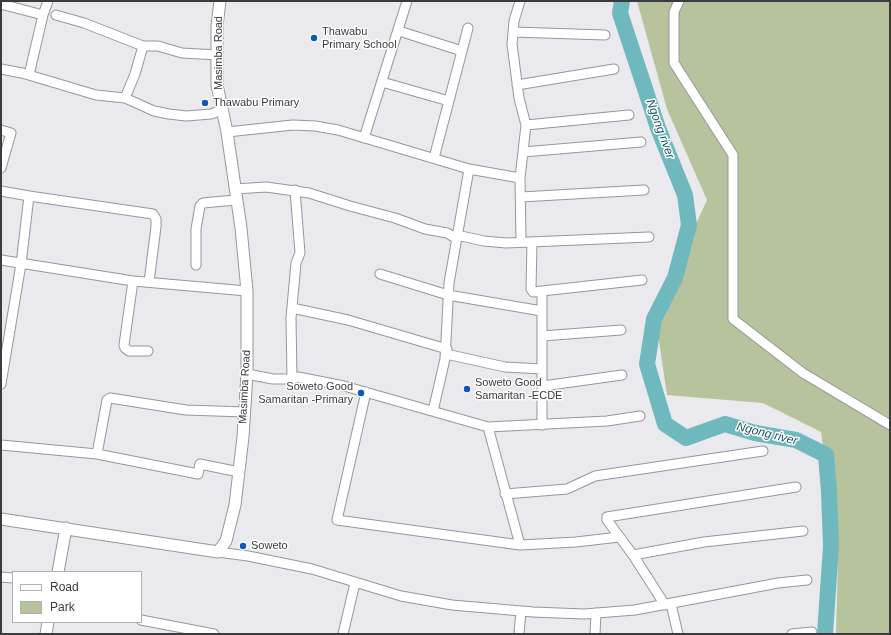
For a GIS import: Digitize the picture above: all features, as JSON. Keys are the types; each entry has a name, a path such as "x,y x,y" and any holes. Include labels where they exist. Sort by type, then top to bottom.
{"street":[{"path":"28,75 48,1"},
{"name":"Masimba Road","path":"218,552 226,541 240,472 247,374 247,291 241,228 227,132 217,85 220,1"},
{"path":"364,138 408,1"},
{"path":"520,1 514,21 513,51 517,85 526,125 520,178 521,242"},
{"path":"678,1 674,12 674,63 734,155 733,319 803,373 890,425"},
{"path":"1,4 43,15"},
{"path":"56,15 91,25 143,46 158,46 184,53 217,55"},
{"path":"434,158 468,28"},
{"path":"398,31 462,51"},
{"path":"513,32 605,35"},
{"path":"125,98 135,74 143,46"},
{"path":"1,69 28,75 96,95 125,98 154,111 169,114 186,116 211,114 222,110"},
{"path":"517,85 614,69"},
{"path":"382,82 449,101"},
{"path":"526,125 629,116"},
{"path":"227,132 300,126 338,130 468,169 520,178"},
{"path":"1,130 10,133 1,168"},
{"path":"523,152 641,142"},
{"path":"433,411 446,352 448,295 468,169"},
{"path":"235,189 266,187 295,190 394,218 425,229 447,233 457,239"},
{"path":"292,379 292,308 296,263 300,253 295,190"},
{"path":"521,198 644,190"},
{"path":"1,191 153,214 156,219 156,227 149,282"},
{"path":"1,384 21,264 29,196"},
{"path":"196,265 196,229 200,206 208,202 236,200"},
{"path":"457,239 461,236 484,241 532,242 649,237"},
{"path":"532,242 532,292 642,280"},
{"path":"1,260 133,281 247,291"},
{"path":"380,274 448,295 542,311"},
{"path":"133,281 124,345 129,351 148,351"},
{"path":"542,291 542,425"},
{"path":"292,308 354,322 478,363 504,367 542,369"},
{"path":"542,336 621,330"},
{"path":"247,374 273,379 304,378 366,392 488,427 607,421 640,416"},
{"path":"543,386 622,375"},
{"path":"366,392 337,520 520,545 620,537"},
{"path":"97,454 108,398 186,410 244,412"},
{"path":"488,427 520,545"},
{"path":"1,445 97,454 198,474 200,464 240,472"},
{"path":"505,494 567,489 595,476 763,451"},
{"path":"678,634 668,604 607,520 608,516 796,487"},
{"path":"1,519 248,556 312,569 401,596 431,602 521,611 596,613 668,604 778,582 807,580"},
{"path":"58,571 66,528"},
{"path":"633,555 704,542 803,531"},
{"path":"1,577 12,578"},
{"path":"343,634 355,583"},
{"path":"519,634 521,611"},
{"path":"595,634 596,613"},
{"path":"142,620 176,630 214,634"},
{"path":"46,634 48,623"},
{"path":"792,634 812,632"}],"green space":[{"path":"637,1 890,1 890,634 836,634 838,558 821,432 763,403 667,395 655,314 707,200 667,109"}],"waterway":[{"name":"Ngong river","path":"622,1 620,13 658,128 685,195 689,225 675,278 654,319 647,364 665,424 686,438 725,424 755,433 796,440 826,455 831,546 825,634"}],"place":[{"name":"Thawabu Primary School","path":"314,38"},
{"name":"Thawabu Primary","path":"205,103"},
{"name":"Soweto Good Samaritan -ECDE","path":"467,389"},
{"name":"Soweto Good Samaritan -Primary","path":"361,393"},
{"name":"Soweto","path":"243,546"}]}
